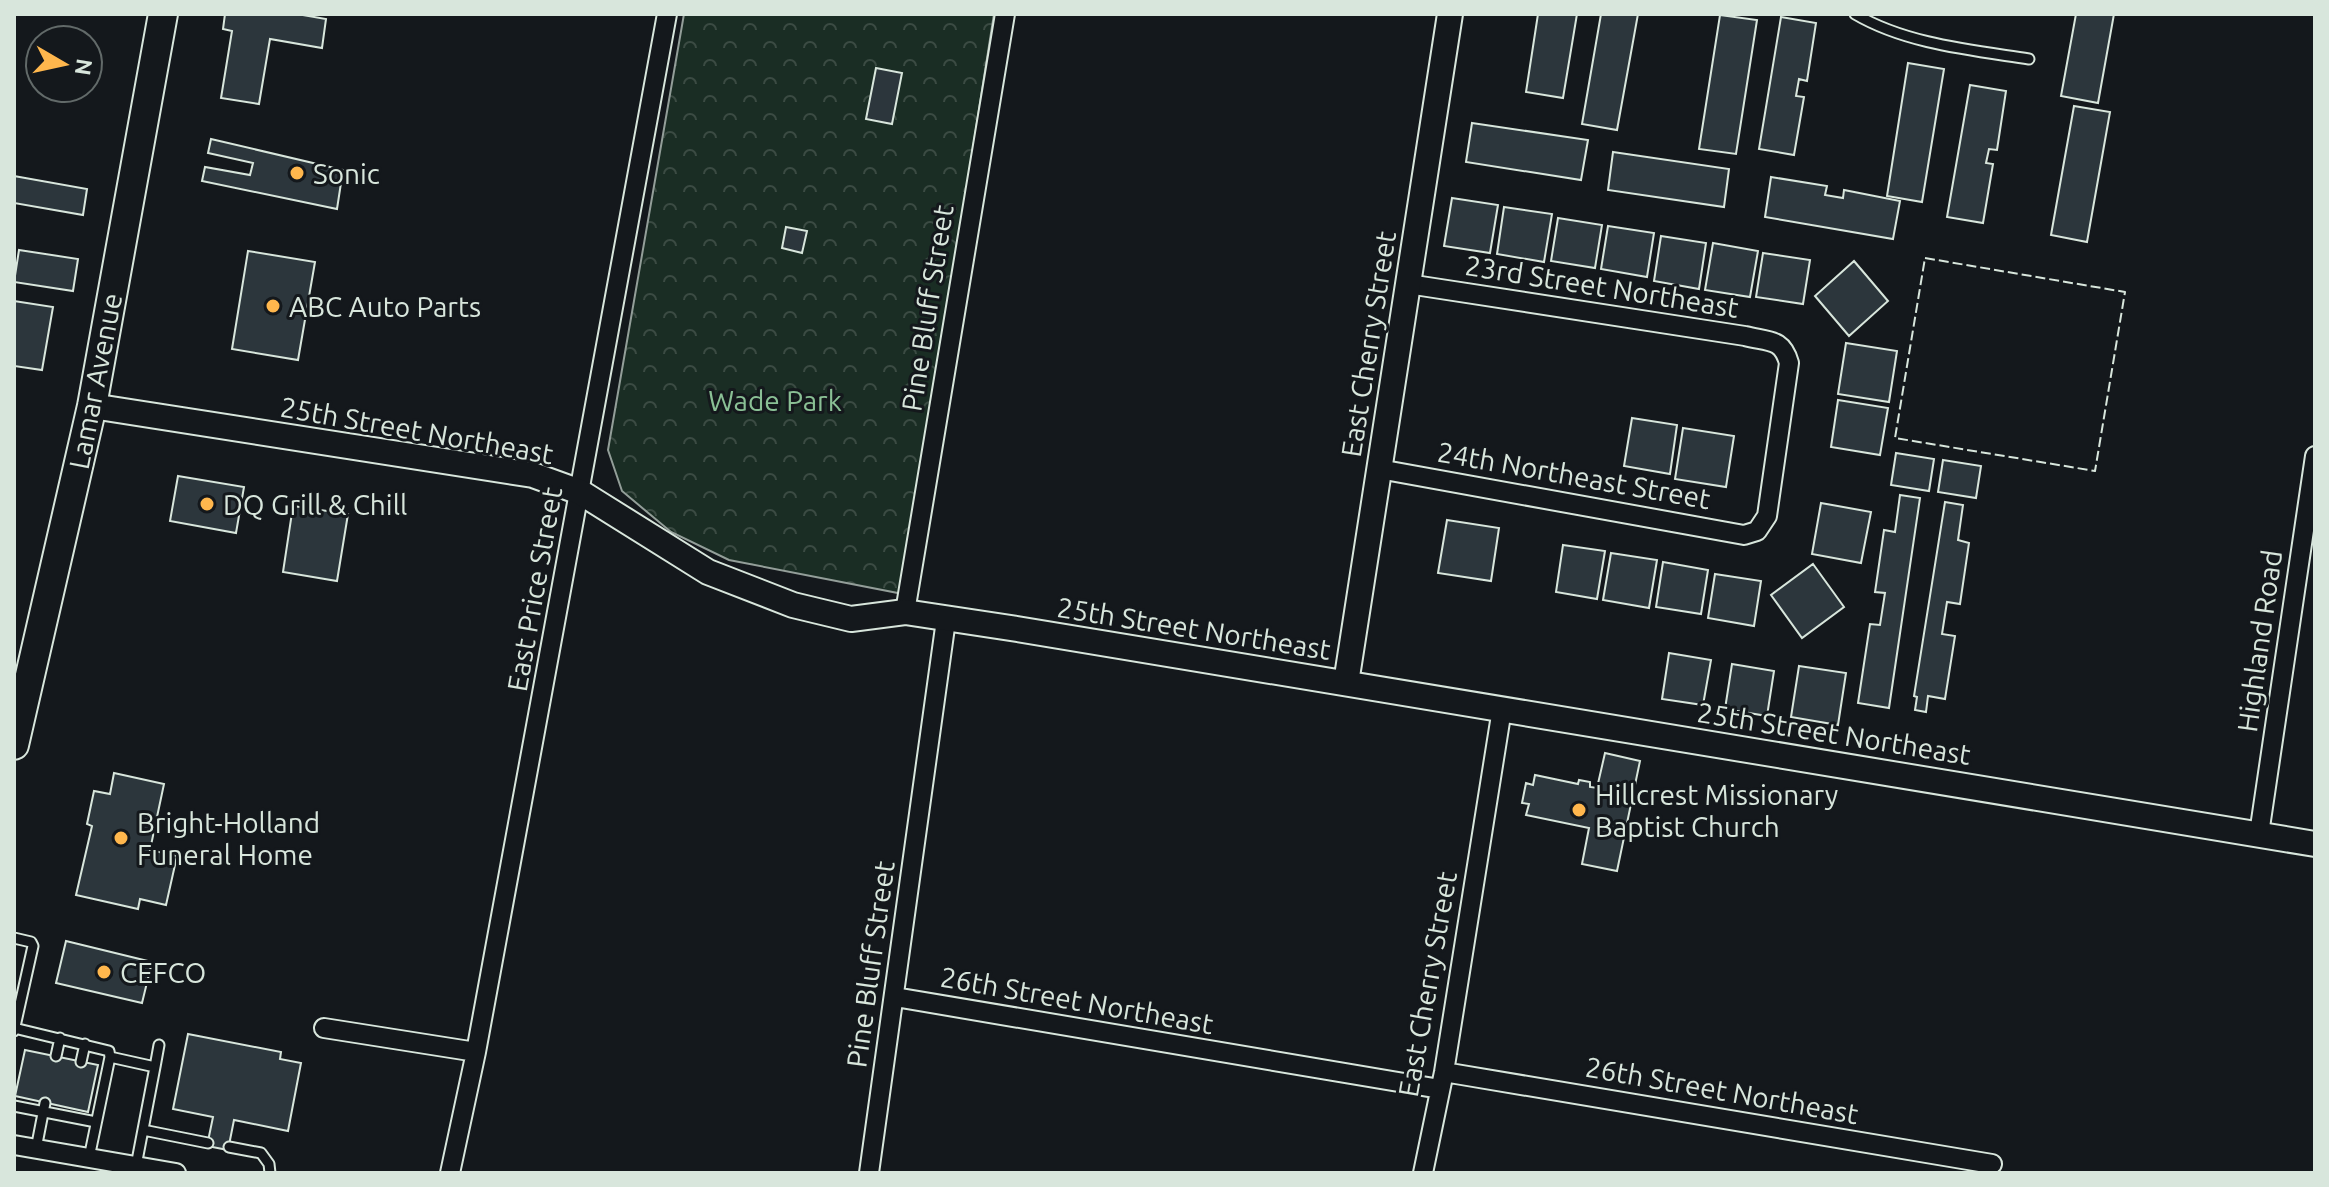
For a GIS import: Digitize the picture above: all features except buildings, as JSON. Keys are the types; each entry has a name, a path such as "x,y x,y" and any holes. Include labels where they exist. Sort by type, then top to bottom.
{"main road":[{"name":"Lamar Avenue","path":"14,745 28,664 92,406 163,14"}],"street":[{"name":"East Price Street","path":"450,1173 476,1052 667,14"},
{"name":"Pine Bluff Street","path":"905,612 1005,14"},
{"name":"East Cherry Street","path":"1346,683 1450,14"},
{"name":"23rd Street Northeast","path":"1408,284 1745,336 1778,344 1785,349 1789,363 1767,516 1757,531"},
{"name":"25th Street Northeast","path":"92,406 533,475 580,492 708,572 793,605 851,619 905,612 1017,629 2315,844"},
{"name":"Highland Road","path":"2259,834 2315,456"},
{"name":"24th Northeast Street","path":"1379,469 1744,535 1757,531"},
{"name":"Pine Bluff Street","path":"869,1173 946,620"},
{"name":"East Cherry Street","path":"1423,1173 1442,1080 1502,709"},
{"name":"26th Street Northeast","path":"895,997 1992,1164"},
{"path":"324,1028 476,1052"},
{"path":"14,1145 176,1173"}],"lane":[{"path":"1855,14 1879,28 1969,50 2029,59"},
{"path":"14,938 31,942 33,946 14,1029 109,1051 89,1158"},
{"path":"56,1056 60,1038"},
{"path":"81,1062 85,1044"},
{"path":"136,1166 159,1045"},
{"path":"110,1057 155,1067"},
{"path":"14,1106 71,1113 96,1122"},
{"path":"36,1149 44,1108"},
{"path":"143,1130 208,1143"},
{"path":"229,1147 261,1153 269,1164 270,1173"}],"green space":[{"name":"Wade Park","path":"684,14 994,14 903,594 729,560 671,532 622,491 608,450"}],"fence":[{"path":"1925,258 2125,292 2095,471 1895,438 1925,258"}],"place":[{"name":"Sonic","path":"297,173"},
{"name":"ABC Auto Parts","path":"273,306"},
{"name":"DQ Grill & Chill","path":"207,504"},
{"name":"Hillcrest Missionary Baptist Church","path":"1579,810"},
{"name":"Bright-Holland Funeral Home","path":"121,838"},
{"name":"CEFCO","path":"104,972"}]}
